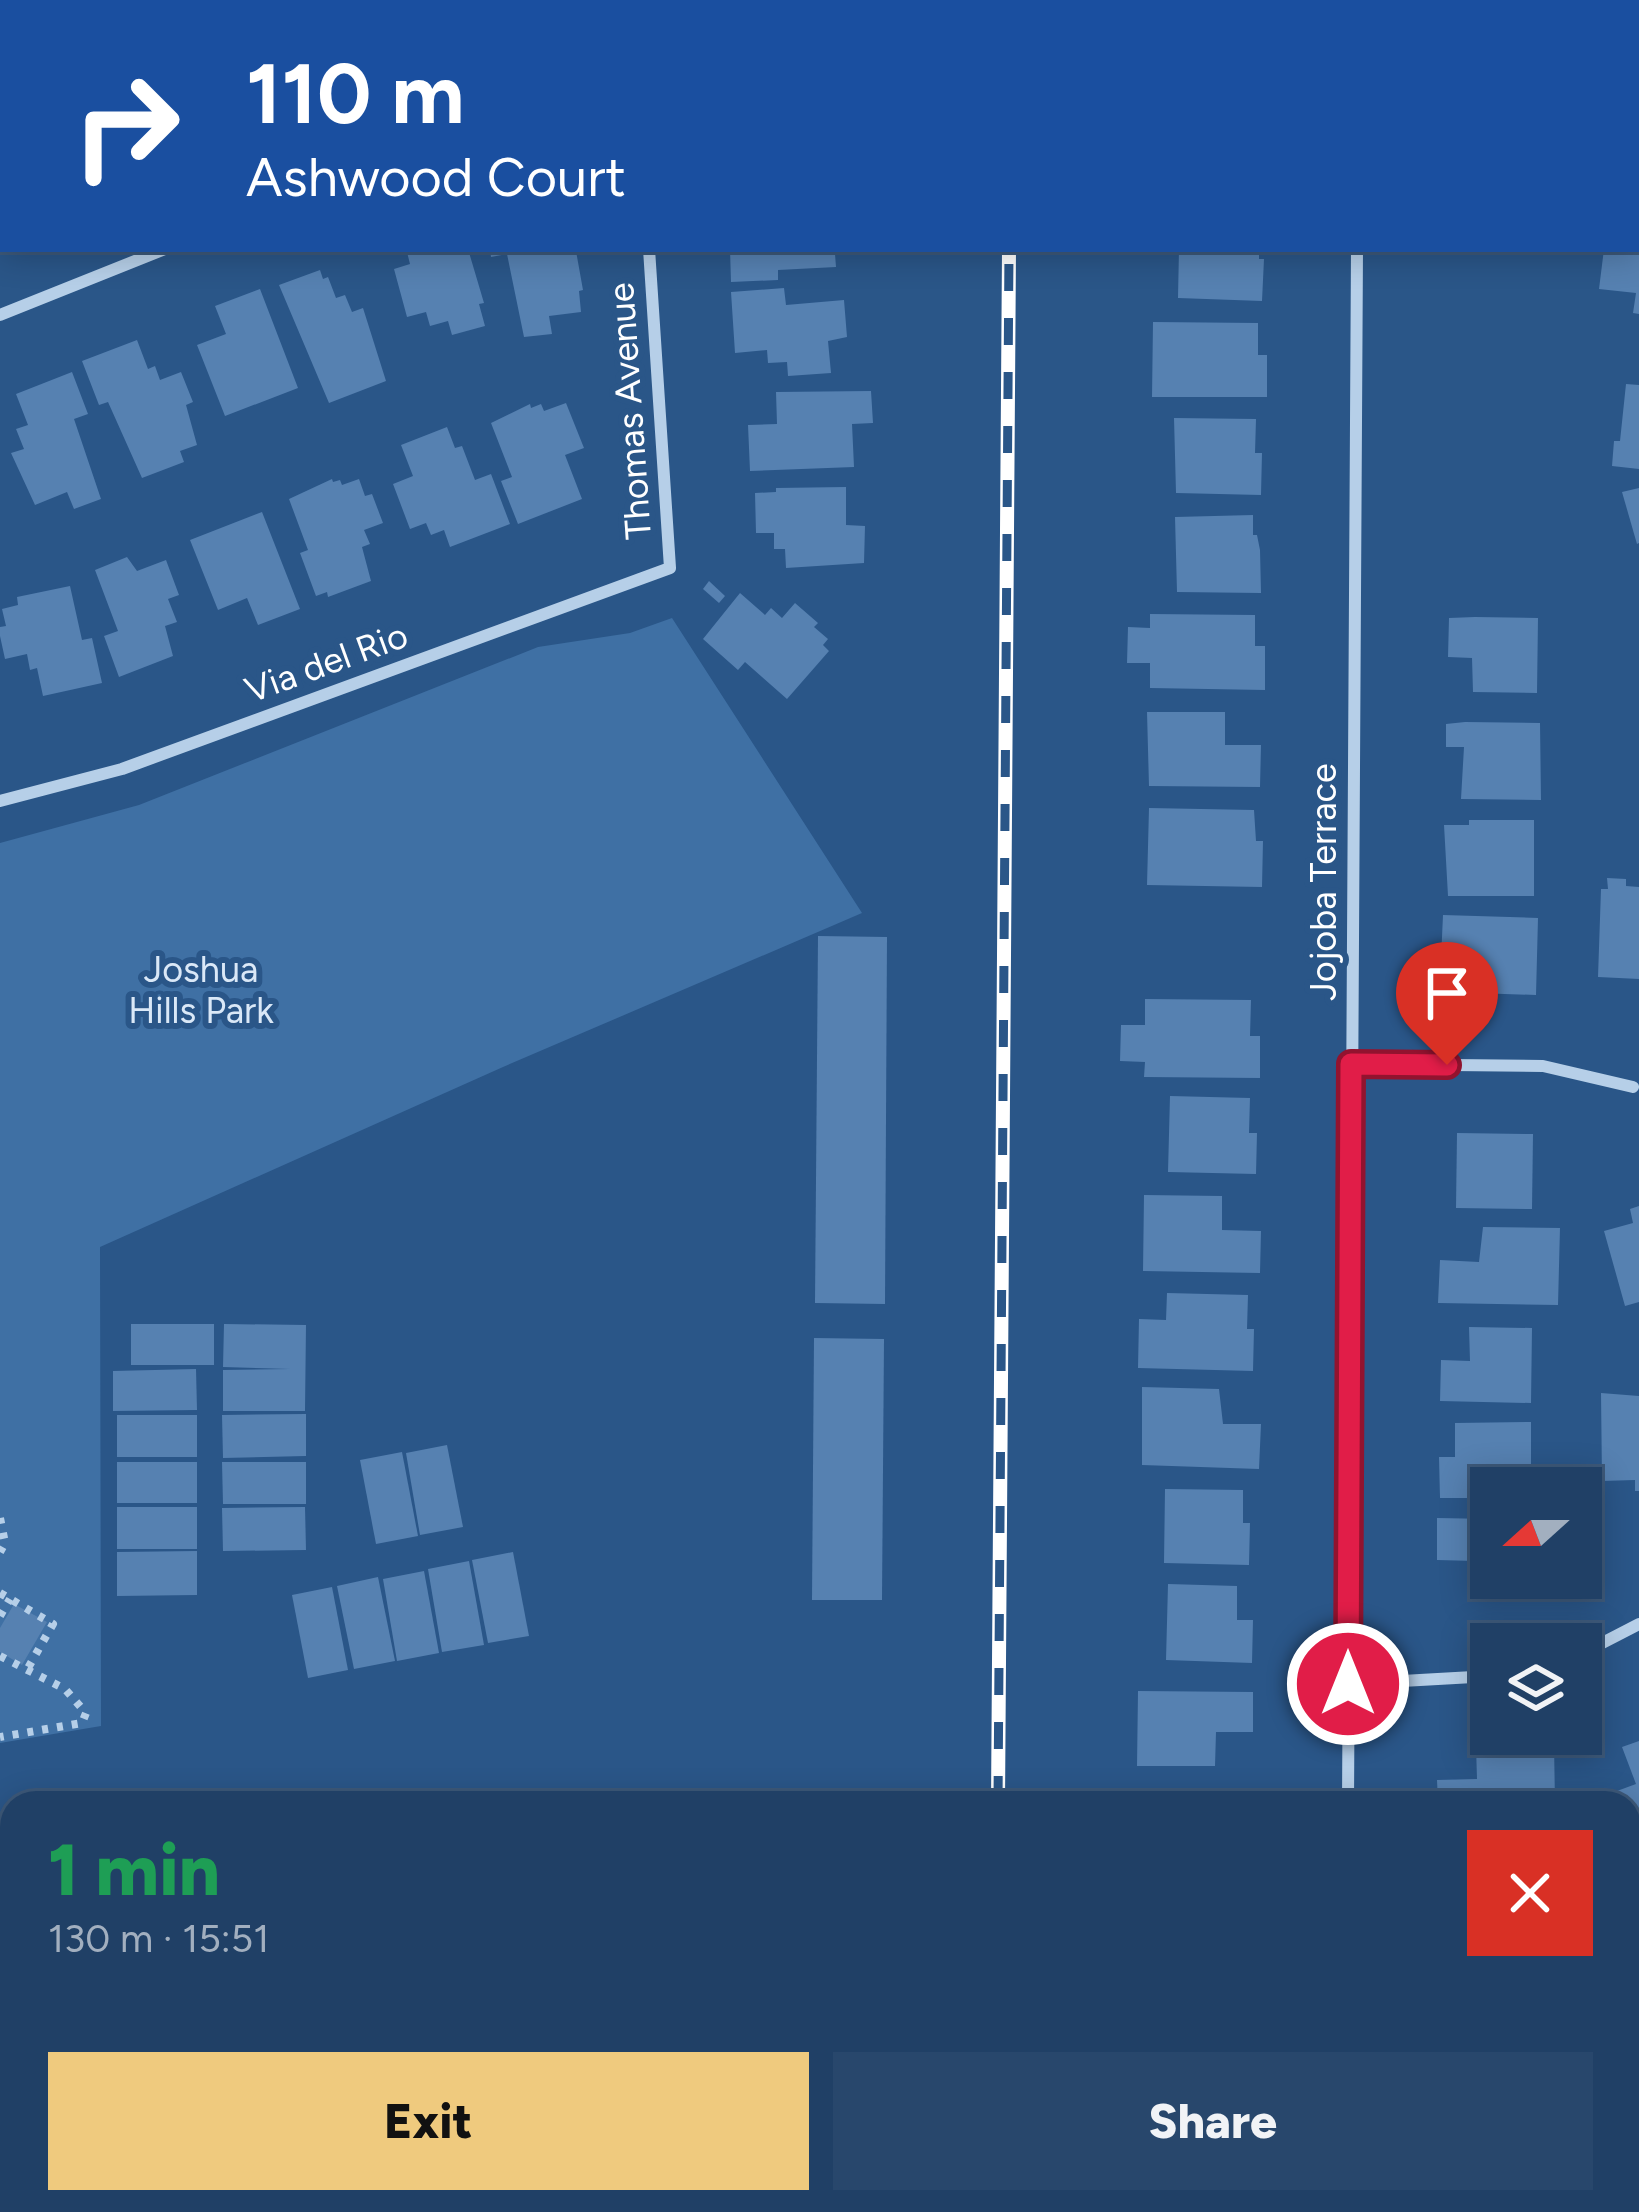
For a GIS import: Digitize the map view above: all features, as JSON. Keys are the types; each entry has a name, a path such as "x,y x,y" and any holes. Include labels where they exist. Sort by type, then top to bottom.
{"street":[{"path":"0,315 158,252"},
{"name":"Thomas Avenue","path":"649,252 670,568"},
{"name":"Jojoba Terrace","path":"1348,1791 1357,252"},
{"name":"Via del Rio","path":"0,801 122,769 670,568"},
{"path":"1351,1064 1543,1066 1634,1087"},
{"path":"1602,1643 1639,1624"},
{"path":"1348,1684 1470,1677"}],"path":[{"path":"0,1518 5,1543 0,1552"},
{"path":"0,1593 53,1624 28,1668"},
{"path":"0,1616 10,1599"},
{"path":"0,1656 64,1689 86,1713 82,1723 0,1737"},
{"path":"9,1679 16,1665"}],"green space":[{"name":"Joshua Hills Park","path":"672,618 862,913 100,1247 101,1726 0,1743 0,843 139,805 538,647 630,633"}],"building":[{"path":"407,252 469,252 484,303 479,304 485,326 452,335 448,321 430,326 426,312 407,317 394,269 410,264"},
{"path":"490,252 576,252 583,290 579,291 581,312 549,316 552,334 524,337 507,254 491,257"},
{"path":"730,252 859,252 835,254 836,267 778,270 778,280 731,282"},
{"path":"1179,252 1259,252 1259,259 1264,259 1262,301 1178,298"},
{"path":"1604,252 1639,252 1639,314 1633,313 1636,293 1599,289"},
{"path":"320,270 336,298 345,295 352,312 363,308 386,381 329,403 279,285"},
{"path":"784,288 786,305 844,300 847,337 828,341 831,373 788,376 787,362 768,363 767,350 735,353 731,292"},
{"path":"260,289 298,388 225,416 197,345 226,334 215,306"},
{"path":"1153,322 1258,323 1258,355 1267,355 1267,397 1152,397"},
{"path":"137,340 148,369 155,366 160,380 181,372 193,402 186,405 197,445 180,451 184,462 142,478 108,402 99,405 82,361"},
{"path":"72,372 88,414 74,419 101,499 74,509 67,492 35,505 11,453 24,449 16,429 28,425 16,394"},
{"path":"1626,384 1639,385 1639,469 1612,466 1614,441 1620,441"},
{"path":"871,391 873,423 852,424 854,467 750,471 748,425 777,424 776,392"},
{"path":"566,403 584,448 565,455 582,499 518,524 501,481 512,477 491,423 530,404 531,408 541,404 544,411"},
{"path":"1174,418 1256,419 1255,453 1262,453 1261,495 1176,493"},
{"path":"447,427 455,448 462,446 475,480 491,474 510,524 450,547 444,530 431,535 426,523 410,529 393,484 413,476 401,445"},
{"path":"332,479 342,485 359,479 365,496 372,494 383,523 364,530 370,544 362,547 371,581 328,597 327,592 316,596 300,553 308,550 289,499"},
{"path":"846,487 846,525 865,526 864,563 786,568 785,549 774,549 774,533 756,533 755,493 776,492 776,488"},
{"path":"1639,488 1639,543 1637,544 1622,492"},
{"path":"262,512 300,609 258,625 247,598 218,610 190,540"},
{"path":"1253,515 1261,593 1177,592 1175,517"},
{"path":"127,557 137,571 166,560 179,595 168,599 177,622 165,626 173,656 119,677 104,636 118,631 95,570"},
{"path":"709,581 725,596 719,603 703,589"},
{"path":"70,586 82,640 92,638 102,683 43,696 37,668 30,670 27,654 5,659 0,636 0,627 6,626 2,609 18,605 17,597"},
{"path":"740,593 765,615 771,608 782,618 795,603 828,639 823,645 829,651 787,699 745,662 738,670 703,639"},
{"path":"1150,614 1255,615 1255,646 1265,646 1265,690 1150,688 1150,663 1127,663 1128,627 1150,628"},
{"path":"1449,618 1538,618 1537,693 1473,692 1472,658 1448,657"},
{"path":"1147,712 1225,712 1225,745 1261,745 1260,787 1149,786"},
{"path":"1540,723 1541,800 1461,799 1464,747 1446,747 1446,724"},
{"path":"1149,808 1254,810 1256,841 1263,841 1262,887 1147,885"},
{"path":"1469,820 1534,820 1534,896 1448,896 1444,825 1469,825"},
{"path":"1607,878 1626,879 1626,886 1639,887 1639,979 1598,977 1601,889 1608,889"},
{"path":"1443,915 1538,918 1536,995 1447,992 1448,959 1441,959"},
{"path":"818,936 887,937 885,1304 815,1303"},
{"path":"1145,999 1251,1000 1250,1036 1260,1036 1260,1078 1144,1077 1145,1062 1120,1061 1121,1025 1145,1025"},
{"path":"1170,1096 1250,1098 1249,1133 1257,1133 1256,1174 1168,1172"},
{"path":"1457,1133 1533,1134 1532,1209 1456,1208"},
{"path":"1144,1195 1222,1196 1222,1230 1261,1231 1260,1273 1143,1271"},
{"path":"1639,1206 1639,1302 1625,1306 1604,1231 1633,1223 1630,1209"},
{"path":"1483,1227 1560,1228 1558,1305 1438,1303 1440,1260 1479,1262"},
{"path":"1167,1293 1248,1295 1247,1329 1254,1329 1253,1371 1138,1368 1139,1319 1166,1320"},
{"path":"131,1324 214,1324 214,1365 131,1365"},
{"path":"224,1324 306,1325 305,1411 223,1411 223,1370 290,1369 223,1367"},
{"path":"1469,1327 1532,1328 1531,1403 1440,1401 1441,1360 1470,1361"},
{"path":"814,1338 884,1339 882,1600 812,1600"},
{"path":"196,1369 197,1410 113,1411 113,1371"},
{"path":"1142,1387 1219,1389 1223,1424 1261,1424 1259,1469 1142,1465"},
{"path":"1601,1393 1639,1396 1639,1491 1635,1491 1635,1480 1602,1481"},
{"path":"306,1414 306,1456 223,1458 222,1415"},
{"path":"117,1415 197,1415 197,1457 117,1457"},
{"path":"1531,1422 1531,1467 1470,1467 1470,1498 1440,1498 1439,1457 1455,1457 1455,1423"},
{"path":"447,1445 463,1527 420,1535 406,1453"},
{"path":"402,1452 418,1536 376,1544 360,1460"},
{"path":"117,1462 197,1462 197,1503 117,1503"},
{"path":"222,1462 306,1462 306,1504 223,1504"},
{"path":"1165,1489 1243,1490 1243,1523 1250,1523 1249,1565 1164,1563"},
{"path":"117,1507 197,1507 197,1549 117,1549"},
{"path":"305,1507 306,1550 223,1551 222,1508"},
{"path":"1437,1518 1470,1519 1470,1561 1437,1560"},
{"path":"197,1551 197,1595 117,1596 117,1552"},
{"path":"513,1552 529,1636 488,1643 472,1560"},
{"path":"469,1561 484,1645 442,1652 428,1569"},
{"path":"424,1571 439,1653 397,1661 383,1579"},
{"path":"378,1577 395,1661 354,1669 337,1586"},
{"path":"1168,1584 1237,1586 1237,1620 1253,1620 1252,1663 1166,1660"},
{"path":"332,1587 348,1670 308,1678 292,1595"},
{"path":"14,1604 47,1622 22,1665 0,1652 0,1628"},
{"path":"1138,1691 1253,1692 1253,1732 1216,1732 1215,1766 1137,1766"},
{"path":"1639,1741 1639,1791 1617,1791 1636,1784 1622,1747"},
{"path":"1476,1755 1554,1755 1555,1791 1437,1791 1437,1780 1477,1779"}],"railway":[{"path":"998,1791 1009,252"}],"route":[{"path":"1348,1684 1351,1064 1447,1065"}]}
